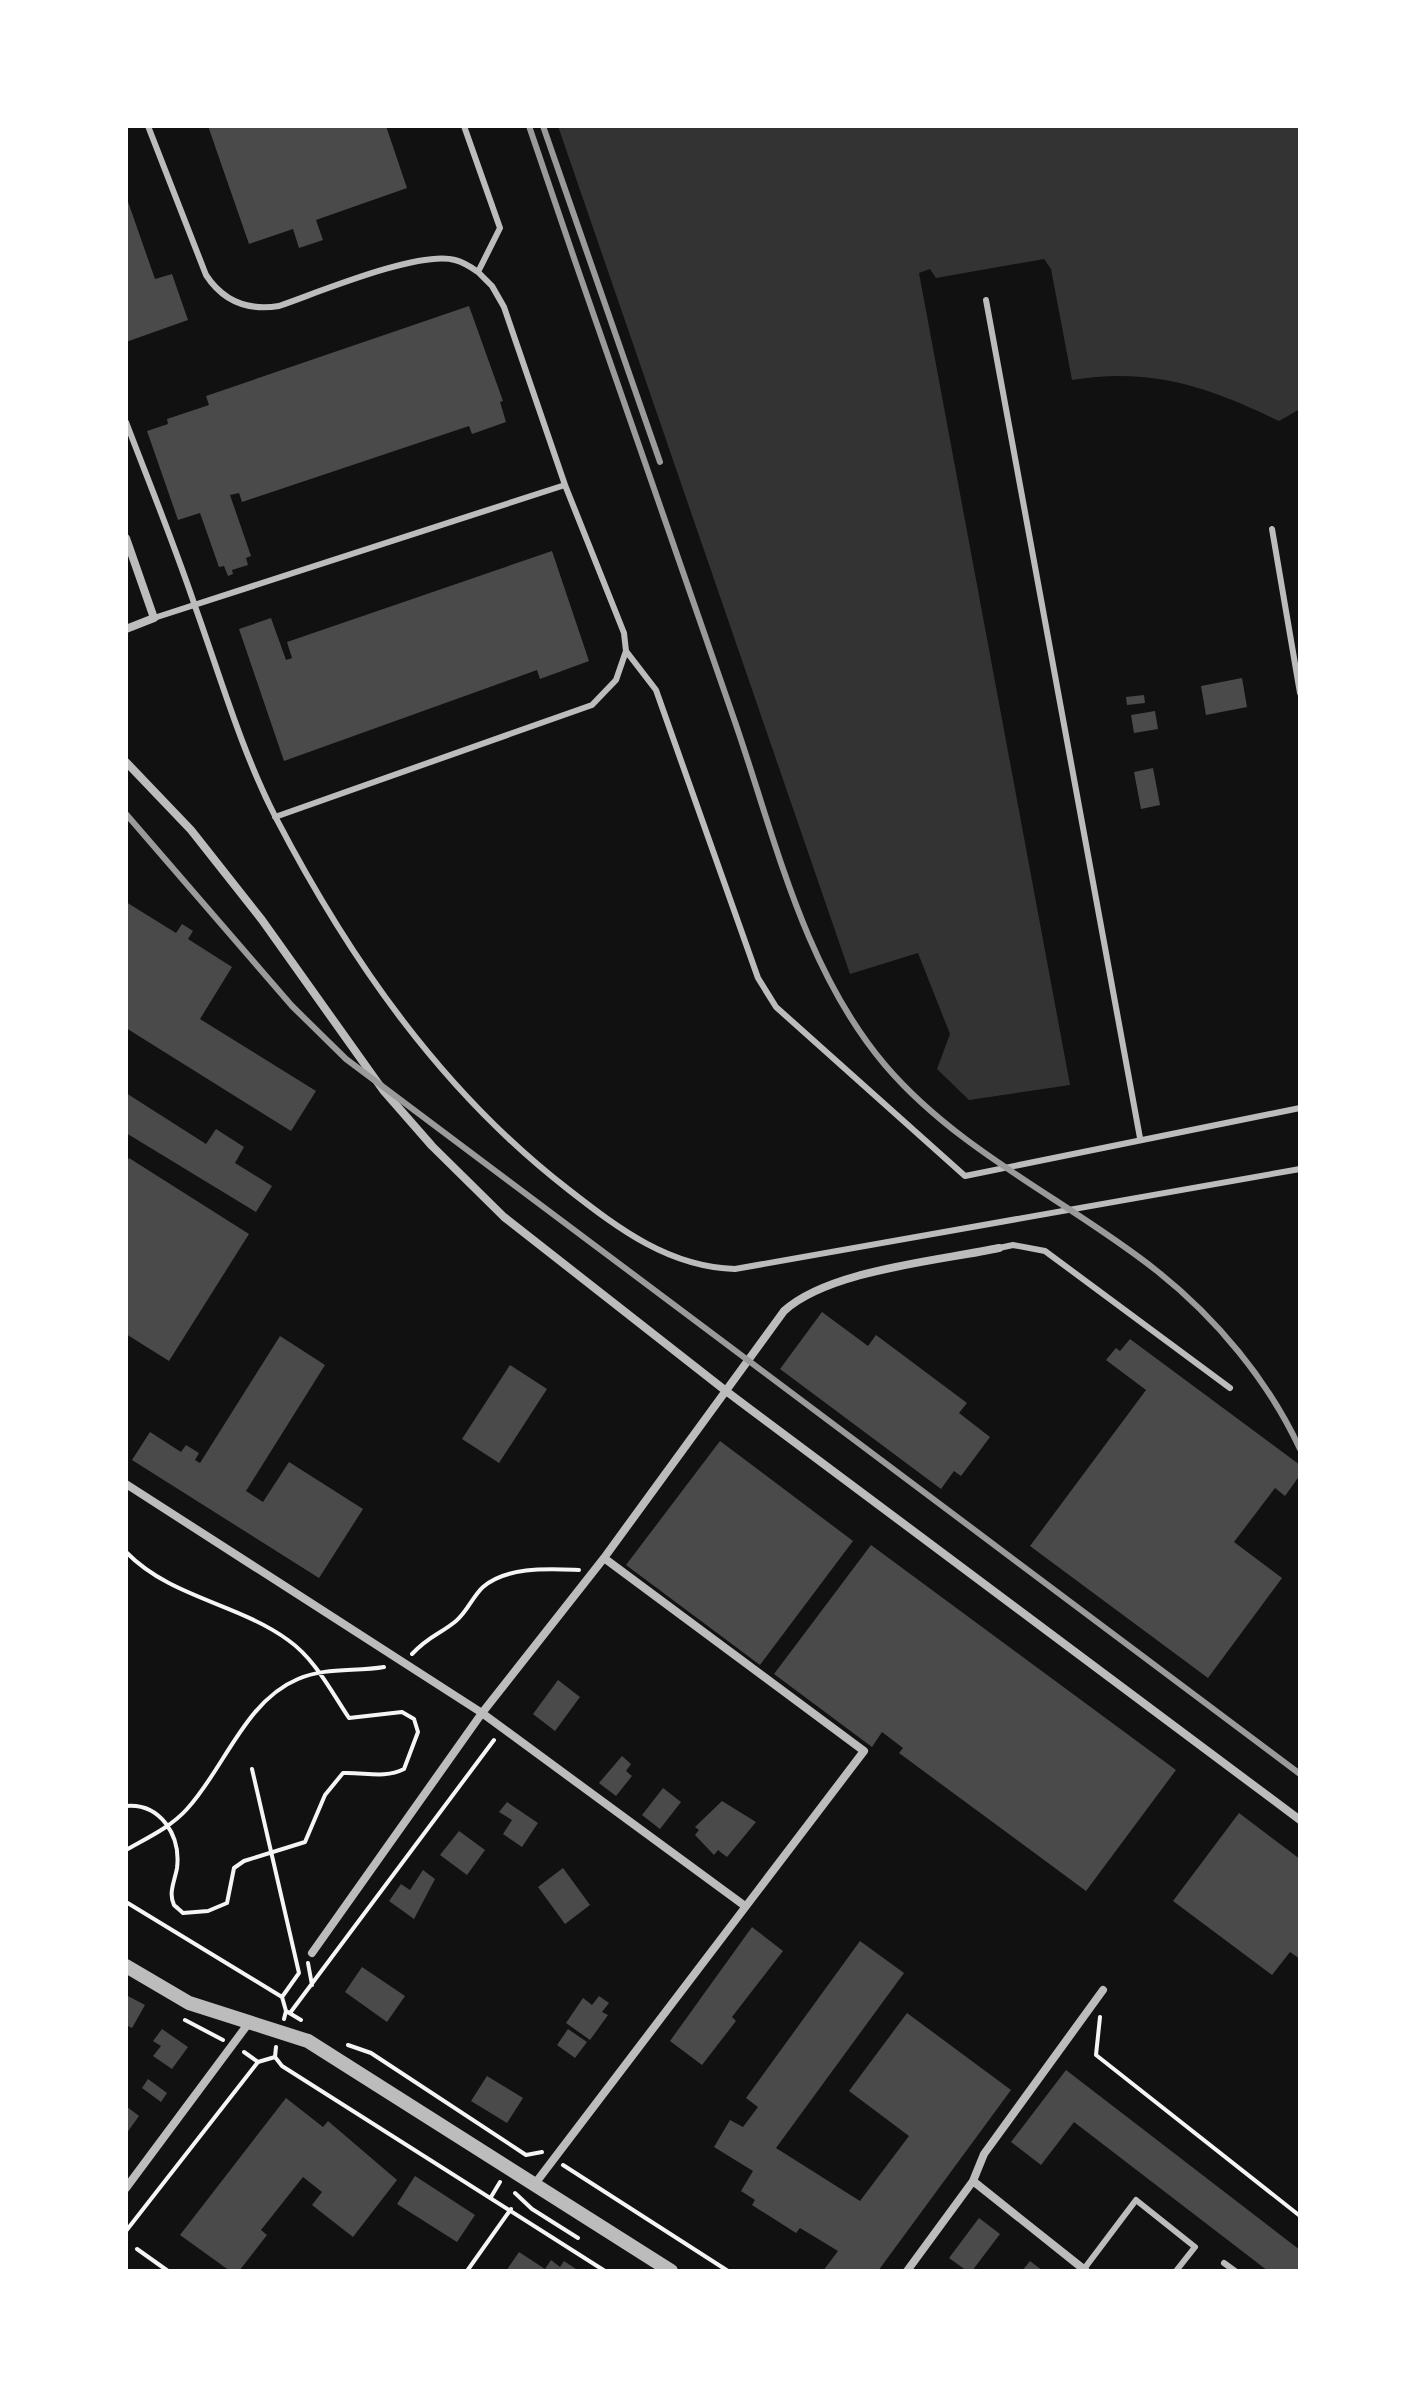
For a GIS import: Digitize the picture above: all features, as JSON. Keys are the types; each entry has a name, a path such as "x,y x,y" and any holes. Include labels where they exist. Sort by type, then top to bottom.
{"street":[{"path":"126,540 154,618 126,629"},
{"path":"126,762 191,830 262,920 383,1090 462,1178 504,1217 726,1391 1300,1820"},
{"path":"312,1953 482,1713 604,1558 784,1311 810,1292 832,1283 999,1248"},
{"path":"126,1484 482,1713 745,1906"},
{"path":"534,2185 864,1751 604,1558"},
{"path":"126,1966 189,2003 308,2041 671,2271"},
{"path":"907,2271 973,2181 984,2154 1103,1990"},
{"path":"126,2188 248,2024"},
{"path":"973,2181 1085,2270"}],"lane":[{"path":"148,126 206,275 215,289 237,302 265,308 279,306 384,270 433,259 457,260 478,272 492,286 504,307 565,485 624,633 626,651 616,680 592,705 275,817"},
{"path":"464,126 500,228 478,272"},
{"path":"986,300 1140,1138"},
{"path":"126,422 240,735 275,817 337,925 433,1062 464,1098 563,1186 622,1230 668,1256 711,1268 745,1267 1300,1169"},
{"path":"154,618 565,485"},
{"path":"1272,529 1300,693"},
{"path":"626,651 656,690 758,978 776,1007 965,1176 1140,1138 1300,1108"},
{"path":"999,1248 1013,1245 1045,1251 1230,1388"},
{"path":"1085,2270 1136,2200 1195,2247 1176,2271"},
{"path":"1224,2263 1235,2271"}],"path":[{"path":"126,1552 161,1580 229,1608 289,1641 319,1673 349,1718 402,1712 414,1719 418,1732 404,1769 388,1777 365,1772 343,1773 325,1795 305,1842 244,1861 234,1868 227,1903 219,1908 183,1913 174,1905 171,1890 175,1839 159,1814 143,1805 126,1806"},
{"path":"126,1850 167,1826 187,1809 264,1703 297,1679 319,1673 368,1670 405,1663 430,1635 457,1621 484,1587 504,1575 547,1569 593,1571"},
{"path":"275,2057 288,2012 312,1985 503,1728"},
{"path":"252,1769 299,1973 282,1997"},
{"path":"126,1902 282,1997 288,2012 313,2027"},
{"path":"312,1953 307,1960 312,1985"},
{"path":"1103,1990 1096,2055 1300,2216"},
{"path":"175,2014 258,2062"},
{"path":"336,2041 371,2053 526,2155 541,2152 554,2159 728,2271"},
{"path":"126,2231 258,2062 275,2057"},
{"path":"275,2057 282,2066 605,2271"},
{"path":"491,2197 501,2180 532,2209 576,2236"},
{"path":"467,2271 511,2209"},
{"path":"551,2236 557,2225"},
{"path":"137,2249 168,2271"}],"shaded area":[{"path":"558,126 1300,126 1300,409 1279,421 1228,398 1154,378 1128,376 1072,380 1051,269 1044,259 936,278 930,269 919,273 1070,1085 969,1100 937,1069 950,1034 918,953 850,974"}],"building":[{"path":"208,126 386,126 407,188 316,220 323,240 299,248 293,229 249,244"},
{"path":"126,196 155,279 172,274 188,320 126,342"},
{"path":"469,306 503,401 500,402 506,422 472,434 469,426 242,502 239,493 230,495 251,556 246,558 248,565 232,570 233,574 228,576 224,566 219,567 200,513 178,520 147,431 168,424 167,419 209,405 206,396"},
{"path":"552,551 589,661 540,679 537,670 284,761 239,629 271,618 286,660 292,658 287,642"},
{"path":"1242,678 1247,707 1206,715 1201,686"},
{"path":"1144,695 1145,703 1127,705 1126,697"},
{"path":"1155,711 1158,729 1134,733 1131,715"},
{"path":"1153,768 1160,805 1141,809 1134,772"},
{"path":"126,902 176,933 182,924 193,931 188,939 232,967 200,1019 316,1091 291,1131 126,1028"},
{"path":"126,1093 206,1144 216,1129 244,1147 235,1163 272,1186 256,1212 126,1133"},
{"path":"129,1158 249,1234 169,1361 126,1334 126,1163"},
{"path":"822,1312 868,1346 876,1335 967,1403 959,1413 990,1437 961,1476 954,1471 941,1489 780,1369"},
{"path":"280,1336 325,1365 246,1491 263,1502 289,1462 363,1509 319,1578 132,1460 150,1432 181,1452 186,1445 199,1453 195,1460 200,1463"},
{"path":"1130,1339 1300,1465 1300,1475 1285,1496 1275,1488 1234,1542 1282,1578 1208,1678 1030,1546 1146,1390 1106,1360 1116,1348 1120,1351"},
{"path":"510,1365 547,1389 499,1463 462,1439"},
{"path":"720,1441 853,1541 760,1665 626,1565"},
{"path":"871,1545 1176,1770 1086,1891 899,1753 903,1748 882,1732 872,1747 774,1674"},
{"path":"558,1680 580,1697 555,1731 533,1714"},
{"path":"622,1756 631,1764 626,1771 632,1776 616,1796 599,1783"},
{"path":"663,1788 681,1802 660,1829 642,1815"},
{"path":"722,1801 756,1822 727,1857 718,1850 714,1855 695,1835 699,1830 695,1827"},
{"path":"507,1802 538,1823 522,1847 503,1834 512,1820 499,1812"},
{"path":"1239,1813 1300,1859 1300,1959 1290,1952 1272,1975 1173,1901"},
{"path":"459,1831 485,1850 467,1875 440,1855"},
{"path":"563,1868 590,1905 565,1924 538,1887"},
{"path":"423,1870 435,1879 414,1919 389,1901 401,1884 410,1890"},
{"path":"752,1927 783,1951 732,2017 736,2021 702,2065 670,2041"},
{"path":"860,1941 904,1973 776,2148 860,2201 909,2136 849,2091 907,2013 1011,2090 878,2271 823,2271 838,2251 800,2228 796,2233 752,2205 755,2200 741,2191 753,2171 714,2147 730,2120 743,2127 758,2107 746,2098"},
{"path":"362,1967 405,1996 387,2022 345,1992"},
{"path":"126,1995 145,2005 132,2028 126,2025"},
{"path":"599,1996 609,2003 602,2012 608,2015 590,2040 566,2023 583,1998 592,2005"},
{"path":"162,2029 188,2047 172,2069 153,2056 161,2046 153,2041"},
{"path":"568,2029 587,2042 575,2058 557,2045"},
{"path":"1066,2070 1300,2250 1300,2271 1268,2271 1074,2122 1041,2165 1011,2142"},
{"path":"487,2076 523,2098 507,2123 471,2101"},
{"path":"148,2079 167,2093 161,2102 142,2088"},
{"path":"286,2098 323,2127 328,2121 397,2180 353,2237 312,2205 322,2192 303,2177 261,2230 267,2235 239,2271 230,2271 180,2235"},
{"path":"126,2106 139,2116 126,2134"},
{"path":"415,2176 475,2215 457,2242 397,2204"},
{"path":"979,2218 1000,2234 972,2271 967,2271 949,2258"},
{"path":"519,2252 545,2269 551,2260 560,2267 564,2261 579,2271 506,2271"},
{"path":"1030,2261 1043,2271 1022,2271"}],"railway":[{"path":"529,126 778,855 812,944 833,987 885,1065 915,1096 981,1150 1123,1245 1200,1309 1256,1375 1300,1449"},
{"path":"543,126 660,462"},
{"path":"126,814 292,1006 346,1059 1300,1774"}]}
